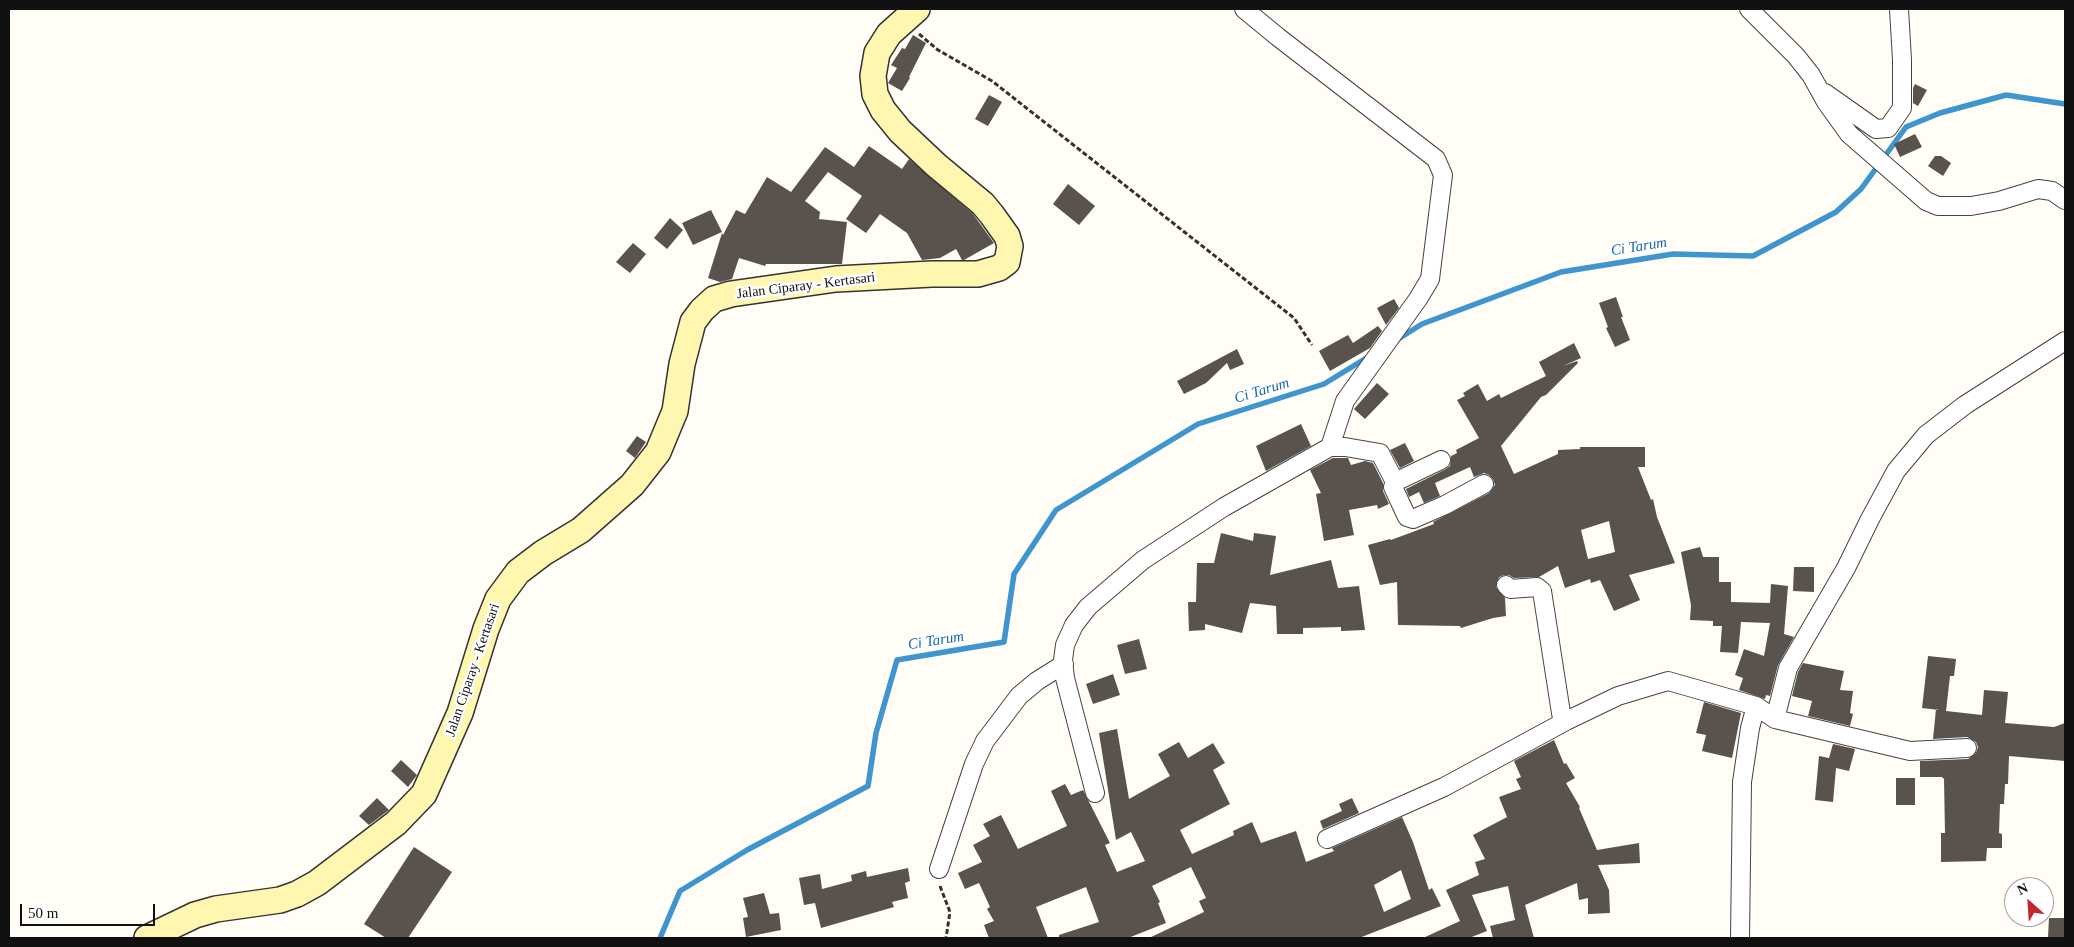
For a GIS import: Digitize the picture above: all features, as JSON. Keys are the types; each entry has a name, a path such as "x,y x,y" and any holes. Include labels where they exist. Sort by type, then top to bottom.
{"main road":[{"name":"Jalan Ciparay - Kertasari","path":"147,938 195,915 216,909 280,900 297,894 317,883 396,824 424,794 460,713 486,629 498,599 518,572 543,553 582,530 632,485 658,452 675,411 682,364 693,322 702,310 714,300 731,294 836,279 932,274 978,274 999,268 1007,262 1010,253 1009,241 992,215 983,204 936,165 900,131 883,110 875,94 873,76 877,53 889,34 910,15"}],"street":[{"path":"1244,9 1436,159 1443,175 1430,279 1418,299 1345,401 1330,447"},
{"path":"1749,9 1796,56 1811,75 1826,102 1849,134 1926,201 1938,206 1971,206 1999,201 2038,189 2052,191 2065,200"},
{"path":"1819,88 1876,129 1888,128 1902,108 1899,9"},
{"path":"1775,719 1788,668 1846,568 1896,471 1926,435 1965,405 2065,342"},
{"path":"1095,794 1065,678 1065,645 1074,625 1088,607 1143,560 1224,507 1330,447 1345,447 1380,453 1395,482 1393,487 1406,517 1412,519 1445,505 1484,484"},
{"path":"1395,482 1441,460"},
{"path":"1506,586 1513,590 1537,587 1542,590 1561,713 1562,718 1566,721"},
{"path":"939,869 974,764 985,741 1019,696 1037,681 1064,664"},
{"path":"1328,839 1444,787 1566,721 1573,720 1618,696 1668,681 1756,706 1775,719 1910,751 1967,748"},
{"path":"1740,938 1742,782 1750,728 1756,706"}],"path":[{"path":"910,15 938,50 992,81 1294,318 1312,345"},
{"path":"939,869 940,887 950,912 946,938"}],"building":[{"path":"913,35 926,43 902,91 888,83 897,68 891,65 902,48 905,49"},
{"path":"1915,84 1927,90 1918,106 1913,103 1913,88"},
{"path":"989,95 1002,102 988,126 975,119"},
{"path":"1915,134 1922,147 1900,157 1894,144"},
{"path":"869,146 902,169 909,159 973,214 994,243 964,260 962,260 956,249 940,258 922,260 907,233 880,214 866,233 846,219 862,196 828,172 805,201 820,212 819,219 847,222 842,264 766,264 765,266 739,258 732,279 720,282 708,278 722,233 723,235 736,210 745,214 767,177 791,192 825,147 854,167"},
{"path":"1935,156 1941,156 1951,163 1943,176 1928,166"},
{"path":"1068,184 1095,206 1079,225 1053,204"},
{"path":"711,210 722,232 693,245 682,223"},
{"path":"670,218 683,230 667,249 654,238"},
{"path":"633,243 646,254 630,273 616,262"},
{"path":"1616,297 1630,340 1615,347 1606,328 1608,327 1599,303"},
{"path":"1394,299 1399,308 1386,325 1377,308"},
{"path":"1378,326 1382,331 1370,348 1330,371 1319,351 1348,335 1353,343"},
{"path":"1574,343 1581,358 1563,366 1577,361 1578,363 1546,395 1541,397 1501,446 1514,474 1558,454 1558,450 1580,449 1580,447 1645,447 1645,467 1638,467 1651,500 1653,499 1657,517 1675,563 1629,575 1640,600 1614,611 1600,580 1591,583 1590,579 1565,588 1558,566 1539,577 1514,578 1504,575 1499,577 1496,587 1505,598 1506,616 1461,628 1460,626 1398,625 1397,582 1380,585 1368,545 1391,540 1434,524 1433,522 1489,493 1495,485 1493,479 1484,473 1474,477 1470,467 1435,483 1440,496 1424,503 1419,492 1409,497 1406,489 1446,469 1450,466 1451,456 1457,453 1456,450 1479,438 1457,400 1465,396 1463,393 1478,384 1487,401 1499,394 1501,398 1546,376 1539,362","holes":["1609,521 1615,552 1588,559 1581,530"]},
{"path":"1237,349 1244,364 1230,370 1227,363 1206,383 1184,394 1177,381"},
{"path":"1377,383 1389,394 1365,419 1354,409"},
{"path":"1301,424 1311,446 1266,471 1256,446"},
{"path":"637,436 646,442 635,458 626,451"},
{"path":"1405,443 1414,461 1400,468 1390,450"},
{"path":"1333,458 1348,458 1351,465 1365,461 1373,463 1383,483 1383,491 1389,504 1378,509 1377,505 1349,510 1354,535 1324,541 1316,494 1321,493 1310,470"},
{"path":"1221,533 1253,541 1254,533 1276,536 1270,575 1331,560 1338,588 1359,586 1365,630 1341,631 1341,627 1303,628 1303,634 1277,634 1276,606 1250,603 1242,633 1205,624 1205,630 1189,631 1188,602 1196,602 1197,563 1214,563"},
{"path":"1700,547 1703,557 1719,557 1719,582 1731,582 1731,602 1770,603 1771,584 1788,586 1784,634 1794,637 1778,665 1770,696 1766,695 1765,699 1739,690 1743,678 1735,675 1744,649 1764,656 1770,623 1741,622 1738,653 1720,652 1722,626 1713,626 1713,621 1690,620 1691,605 1681,552"},
{"path":"1794,567 1814,567 1814,592 1793,591"},
{"path":"1139,639 1147,669 1125,674 1117,645"},
{"path":"1928,656 1956,659 1954,676 1950,676 1946,711 1982,715 1984,690 2008,692 2005,723 2054,727 2065,723 2065,761 2009,756 2008,784 2005,784 2004,804 2000,804 1999,833 2002,834 2002,848 1987,848 1986,861 1941,862 1941,833 1945,833 1944,779 1942,777 1920,777 1920,761 1968,759 1976,753 1978,747 1976,742 1967,737 1933,739 1936,710 1922,708"},
{"path":"1803,663 1844,671 1840,690 1853,691 1850,713 1853,714 1850,726 1808,716 1812,701 1792,696 1798,672"},
{"path":"1113,674 1120,695 1093,704 1086,684"},
{"path":"1704,702 1741,713 1732,758 1702,751 1706,735 1696,733"},
{"path":"1117,729 1129,799 1170,776 1158,754 1179,742 1188,758 1213,743 1225,763 1213,770 1230,804 1180,830 1192,854 1234,835 1233,831 1252,822 1261,843 1296,831 1306,862 1334,851 1332,848 1402,817 1413,842 1429,890 1432,888 1441,906 1359,938 1149,938 1204,912 1199,901 1206,898 1191,867 1152,886 1160,902 1158,903 1166,923 1128,938 1059,938 1059,935 1099,922 1086,887 1036,907 1048,938 989,938 984,925 994,921 987,909 990,907 979,883 965,889 958,873 982,862 973,845 990,836 983,824 1001,815 1018,849 1067,826 1051,791 1065,784 1071,795 1083,790 1110,843 1105,845 1117,872 1145,861 1131,832 1116,840 1099,733","holes":["1401,870 1411,899 1384,912 1374,885"]},
{"path":"1554,740 1564,764 1566,763 1575,778 1566,783 1580,807 1597,850 1639,843 1640,863 1598,865 1609,890 1610,913 1588,914 1588,898 1579,900 1577,883 1525,905 1534,938 1493,938 1490,926 1515,920 1508,886 1472,895 1487,931 1469,938 1423,938 1460,921 1446,890 1479,875 1475,862 1485,859 1473,835 1507,817 1499,797 1521,789 1516,779 1521,777 1514,761"},
{"path":"1833,744 1855,749 1849,771 1836,768 1833,802 1815,800 1819,756 1829,758"},
{"path":"401,760 417,775 408,787 391,771"},
{"path":"1896,778 1915,778 1915,805 1896,805"},
{"path":"377,798 389,810 369,825 359,816"},
{"path":"1352,798 1359,813 1323,829 1320,821 1342,811 1339,804"},
{"path":"414,847 452,872 408,938 386,938 364,924"},
{"path":"908,868 910,881 905,883 908,898 892,902 894,907 821,928 815,903 804,905 799,878 820,874 822,889 852,881 851,875 866,871 867,877"},
{"path":"764,893 770,914 779,913 781,930 746,937 743,918 748,917 743,898"},
{"path":"2054,918 2065,918 2065,937 2048,937 2049,927 2054,927"}],"waterway":[{"name":"Ci Tarum","path":"1395,341 1422,324 1561,272 1673,254 1753,256 1836,212 1861,189 1906,127 1940,113 2006,95 2065,104"},
{"name":"Ci Tarum","path":"660,938 680,891 747,850 868,786 876,733 897,660 1004,642 1014,574 1056,510 1198,424 1324,384 1368,357"}]}
